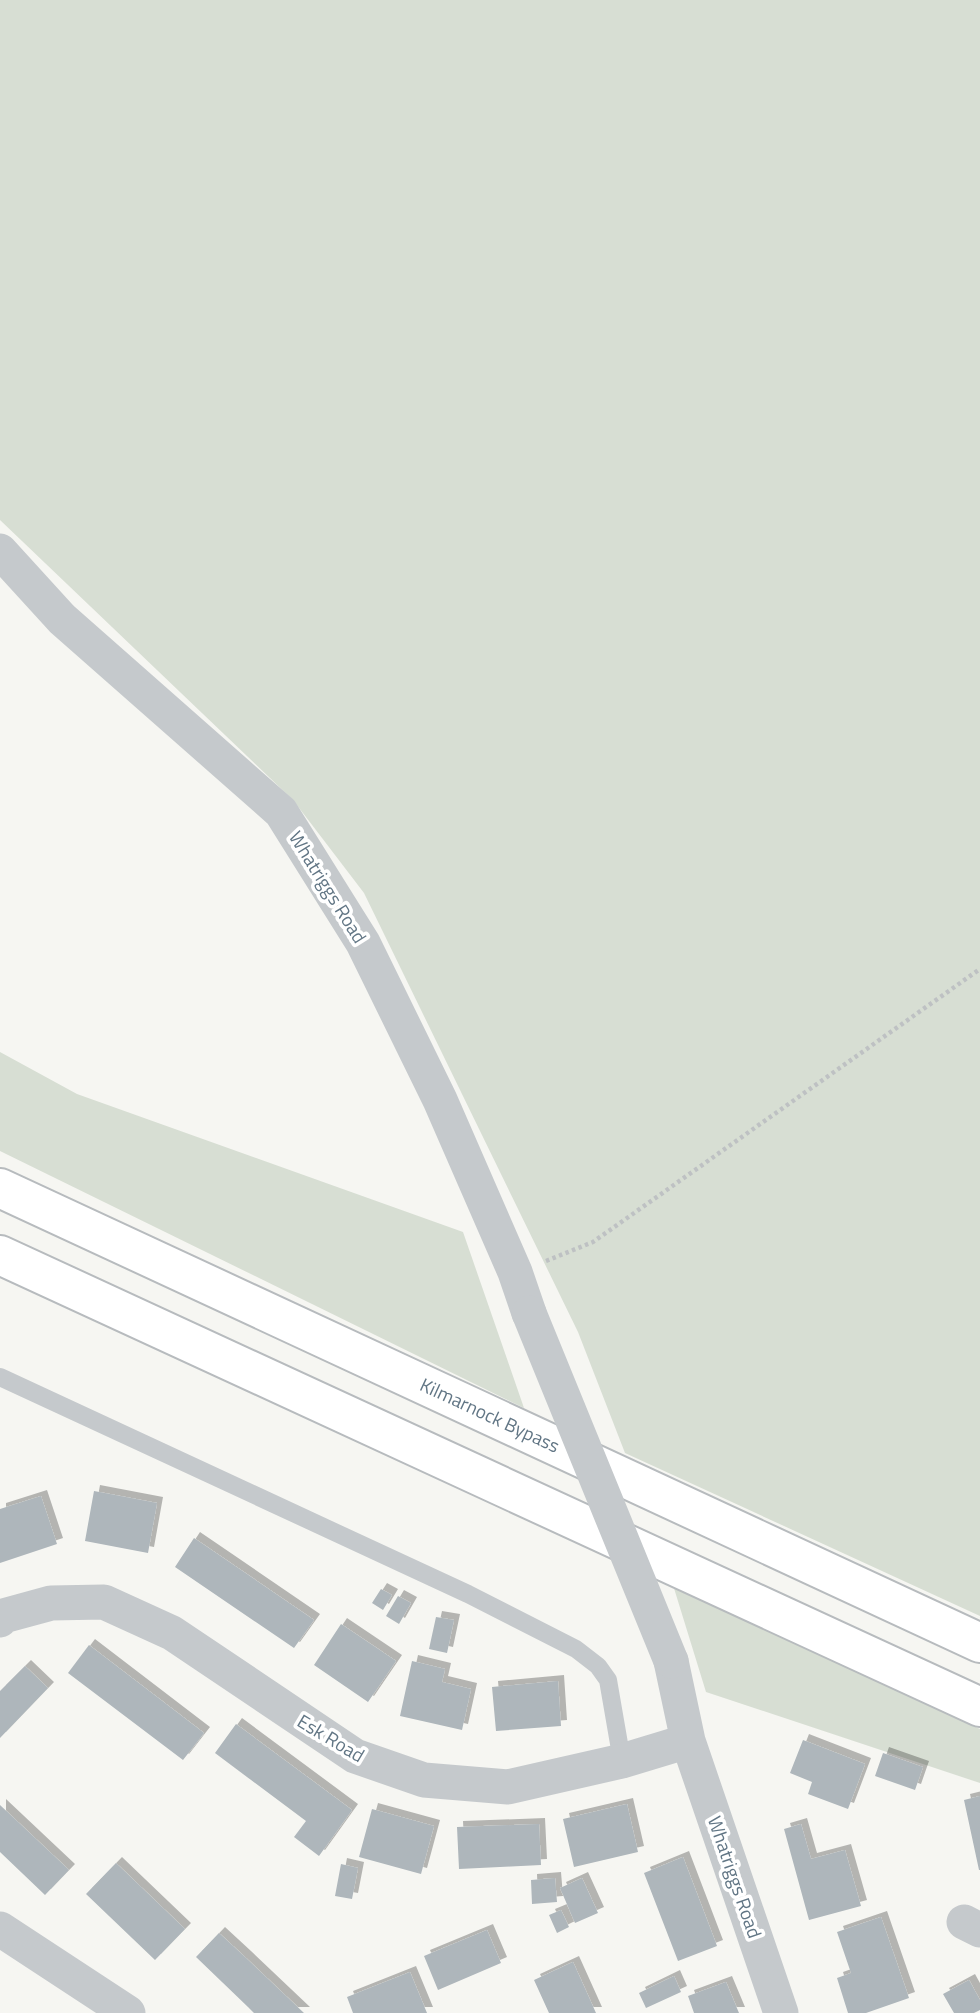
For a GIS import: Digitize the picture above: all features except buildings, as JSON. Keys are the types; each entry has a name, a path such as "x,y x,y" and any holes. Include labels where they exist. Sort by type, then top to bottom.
{"highway":[{"name":"Kilmarnock Bypass","path":"0,1188 980,1643"},
{"path":"0,1255 980,1707"}],"street":[{"name":"Whatriggs Road","path":"0,551 62,619 281,812 363,943 440,1100 516,1272 529,1312 671,1661 688,1741 781,2013"},
{"name":"Esk Road","path":"0,1620 4,1616 51,1603 104,1602 172,1633 355,1756 424,1780 508,1787 622,1761 688,1741"},
{"path":"0,1929 128,2013"}],"lane":[{"path":"0,1377 468,1594 576,1649 598,1666 608,1680 622,1761"}],"path":[{"path":"516,1272 593,1242 980,969"}],"shaded area":[{"path":"0,0 980,0 980,1616 625,1453 578,1332 364,893 293,800 0,520"},
{"path":"0,1052 77,1094 463,1232 524,1408 0,1151"},
{"path":"673,1585 980,1729 980,1783 706,1692"}]}
